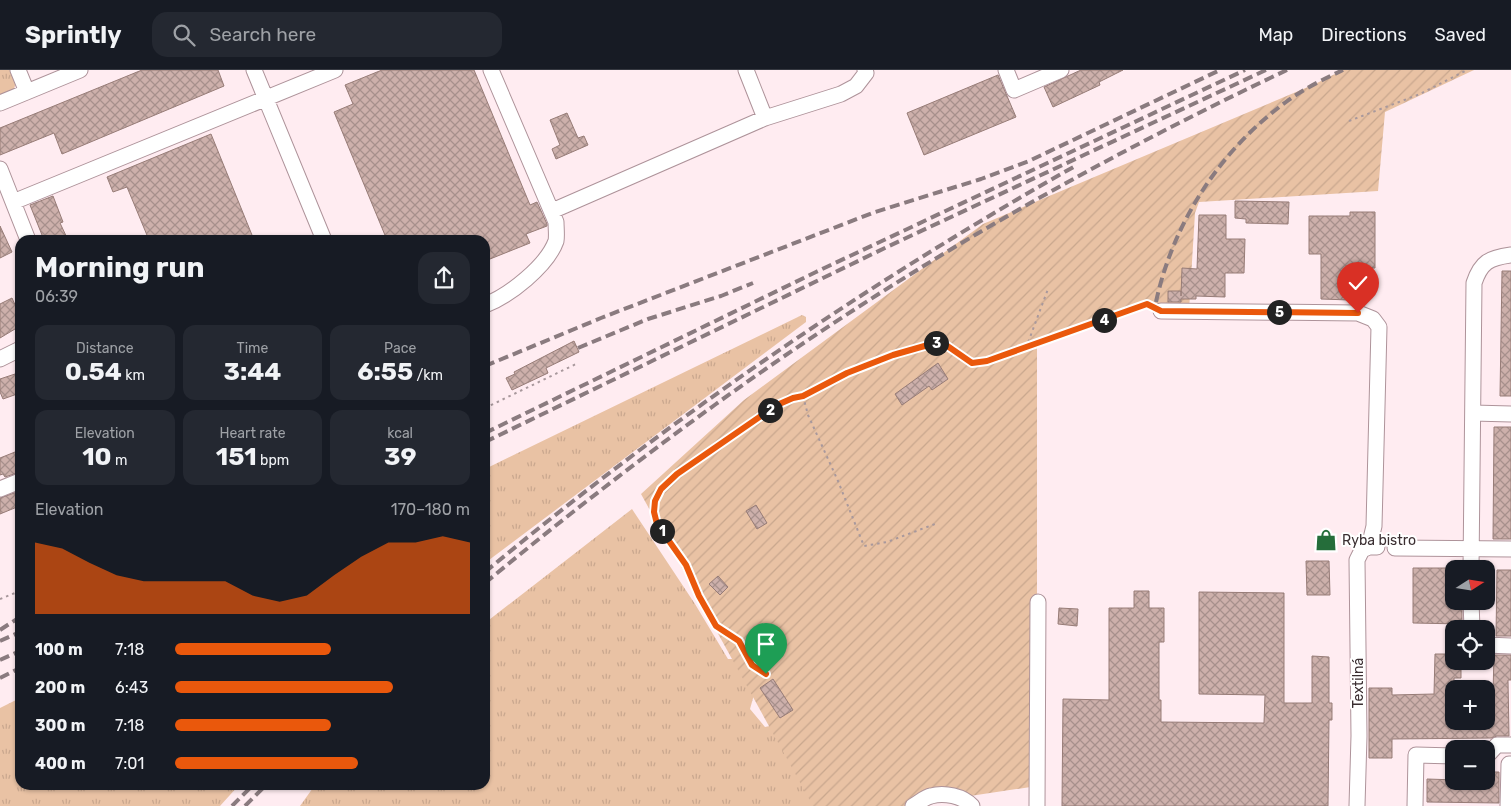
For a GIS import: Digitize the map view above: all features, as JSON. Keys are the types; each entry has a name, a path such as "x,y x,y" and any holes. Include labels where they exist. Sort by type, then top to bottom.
{"street":[{"path":"18,70 27,92"},
{"path":"0,104 80,70"},
{"path":"254,70 322,235"},
{"path":"13,202 334,70"},
{"path":"490,70 556,222 556,240 545,258 522,284 490,303"},
{"path":"746,70 764,118"},
{"path":"552,211 764,118 841,94 856,86 866,73 866,70"},
{"path":"1006,70 1014,90 1061,70"},
{"path":"0,168 26,235"},
{"path":"1471,560 1474,283 1478,269 1486,262 1501,256 1511,255"},
{"name":"Textilná","path":"1161,311 1358,313 1374,319 1379,327 1374,547 1362,550 1358,560 1359,736 1357,806"},
{"path":"0,359 15,352"},
{"path":"1473,413 1511,414"},
{"path":"0,489 15,483"},
{"path":"1395,548 1471,547 1511,549"},
{"path":"1037,806 1038,602"},
{"path":"1495,646 1511,646"},
{"path":"1495,746 1511,745"},
{"path":"1415,806 1416,755 1445,756"},
{"path":"1508,806 1509,764 1511,764"},
{"path":"914,806 931,796 951,795 967,800 972,806"}],"path":[{"path":"1349,121 1420,94 1467,70"},
{"path":"1026,348 1048,289"},
{"path":"766,674 752,665 739,641 716,626 699,596 686,565 657,524 654,512 655,501 661,489 677,474 777,405 803,396 847,373 893,355 935,343 946,345 972,363 987,361 1147,304 1161,311"},
{"path":"490,406 576,364"},
{"path":"803,396 808,415 838,481 864,546 887,542 935,524"},
{"path":"0,599 15,592"}],"green space":[{"path":"0,70 14,70 17,79 14,89 0,96"},
{"path":"1343,70 1474,70 1385,112 1378,191 1199,202 1195,213 1189,311 1161,311 1147,304 1037,344 1037,786 904,806 813,806 641,494 744,400 983,224 1315,84"},
{"path":"802,315 806,317 806,322 490,559 490,467"},
{"path":"632,509 695,604 728,659 744,659 755,691 750,709 765,727 779,724 857,806 300,806 311,790 490,790 490,619"},
{"path":"15,700 15,790 234,790 220,806 0,806 0,708"}],"building":[{"path":"142,70 218,70 224,86 62,154 54,133 0,155 0,128"},
{"path":"382,70 474,70 530,205 537,202 547,226 526,234 530,243 490,259 490,235 385,235 334,112 353,104 345,85"},
{"path":"1081,70 1123,70 1099,82 1100,85 1053,107 1044,87"},
{"path":"998,75 1016,117 924,155 907,113"},
{"path":"567,113 578,138 584,136 588,145 556,159 552,149 560,145 550,120"},
{"path":"211,134 252,235 147,235 127,187 113,192 107,177"},
{"path":"53,196 63,222 60,223 66,235 42,235 30,205"},
{"path":"1235,201 1289,202 1288,224 1246,223 1246,219 1235,218"},
{"path":"1350,212 1375,212 1375,268 1350,268 1350,300 1321,299 1321,254 1309,254 1309,216 1350,216"},
{"path":"1199,215 1226,215 1226,239 1245,239 1244,273 1225,273 1225,297 1196,296 1196,299 1181,299 1181,302 1168,302 1168,291 1181,291 1181,296 1182,268 1197,269"},
{"path":"0,226 12,252 0,258"},
{"path":"1502,271 1511,271 1511,396 1500,396"},
{"path":"12,298 15,305 15,329 0,338 0,304"},
{"path":"574,341 579,352 546,368 548,373 512,390 506,378"},
{"path":"938,363 948,379 932,390 929,386 902,405 895,394"},
{"path":"15,374 15,395 3,399 0,392 0,379"},
{"path":"1494,427 1511,427 1511,539 1493,539"},
{"path":"15,452 15,474 5,477 3,474 0,475 0,458"},
{"path":"15,493 15,508 0,514 0,498"},
{"path":"756,505 767,523 757,529 746,511"},
{"path":"1306,561 1329,561 1330,595 1307,595"},
{"path":"1413,568 1445,568 1445,610 1462,610 1462,620 1445,620 1445,624 1413,623"},
{"path":"1497,570 1511,570 1511,636 1496,636"},
{"path":"718,576 728,587 720,595 709,584"},
{"path":"1134,591 1149,591 1149,608 1164,608 1164,642 1159,642 1161,722 1264,723 1265,695 1199,694 1199,592 1284,593 1284,703 1312,703 1312,656 1329,657 1329,703 1332,703 1332,720 1329,720 1328,806 1062,806 1063,699 1109,700 1109,608 1134,608"},
{"path":"1059,608 1078,609 1077,626 1058,624"},
{"path":"1435,654 1445,654 1445,670 1461,670 1461,678 1445,680 1445,730 1495,730 1495,680 1493,680 1495,655 1511,655 1511,680 1508,680 1509,736 1492,738 1392,739 1392,758 1369,758 1369,688 1392,688 1392,695 1434,694"},
{"path":"773,679 793,710 780,718 760,688"},
{"path":"1495,772 1499,772 1499,803 1427,802 1427,779 1445,780 1445,790 1495,790"}],"railway":[{"path":"490,364 601,318 875,212 981,179 1029,161 1220,70"},
{"path":"490,431 816,272 1245,70"},
{"path":"490,440 889,246 1266,70"},
{"path":"490,579 599,492 716,404 784,356 923,266 1066,183 1213,106 1287,70"},
{"path":"1156,302 1174,244 1187,217 1220,166 1240,142 1286,102 1306,89 1343,70"},
{"path":"490,568 626,460 772,355 922,257 1077,165"},
{"path":"578,348 648,319 721,296 753,283"},
{"path":"0,630 15,620"},
{"path":"0,641 15,634"},
{"path":"0,660 15,653"},
{"path":"0,678 15,670"},
{"path":"232,806 248,790"},
{"path":"245,806 261,790"}],"place":[{"name":"Ryba bistro","path":"1326,540"}],"route":[{"path":"766,674 752,665 739,641 716,626 699,596 686,565 657,524 654,512 655,501 661,489 677,474 777,405 803,396 847,373 893,355 935,343 946,345 972,363 987,361 1147,304 1161,311 1358,313"}]}
